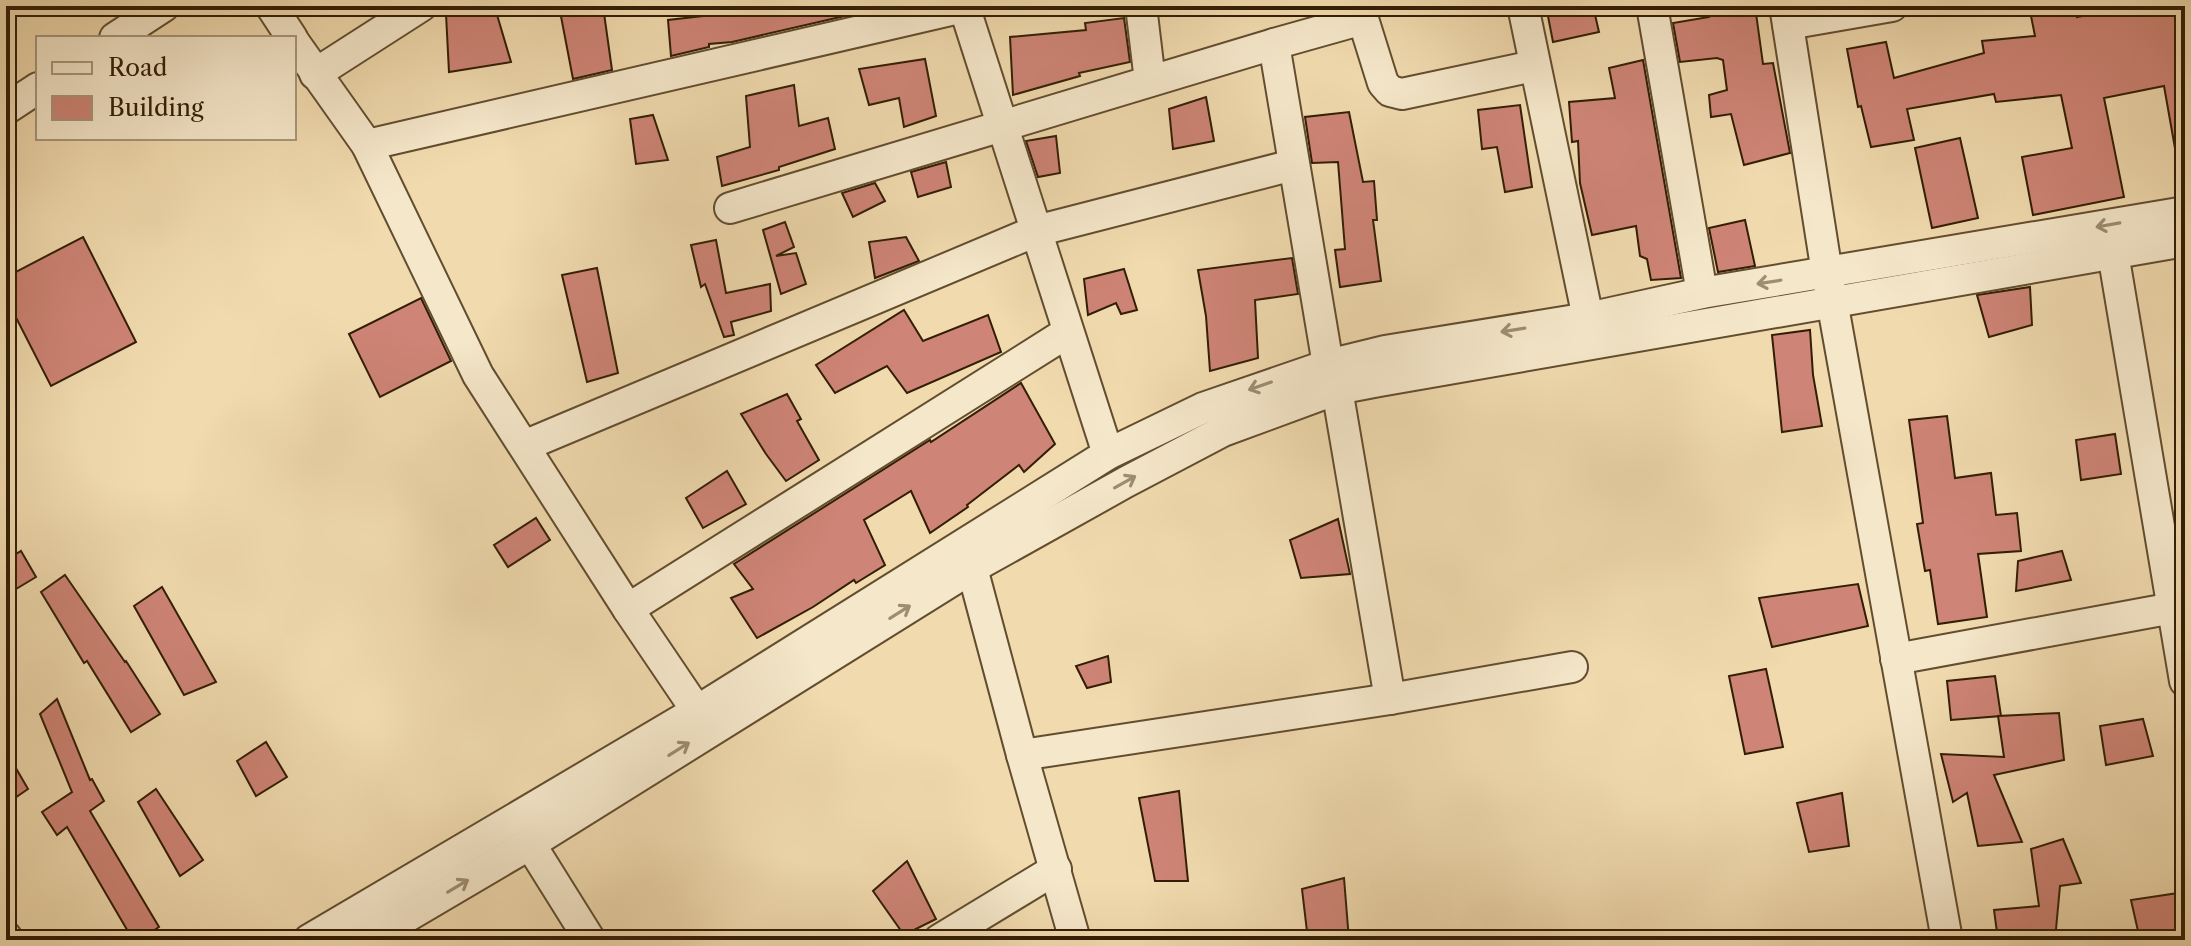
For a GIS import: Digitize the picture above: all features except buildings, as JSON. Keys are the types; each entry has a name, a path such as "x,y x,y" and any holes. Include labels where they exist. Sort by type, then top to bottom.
{"street":[{"path":"118,36 164,6"},
{"path":"271,6 290,36"},
{"path":"315,74 421,6"},
{"path":"367,145 964,6 1108,454"},
{"path":"1141,6 1150,81"},
{"path":"1523,6 1588,318"},
{"path":"1652,6 1702,293"},
{"path":"1892,6 1787,15 1830,287 1947,940"},
{"path":"730,208 1274,44 1362,12 1383,83 1390,91 1402,94 1534,66"},
{"path":"1274,44 1390,699"},
{"path":"296,45 367,145 478,375 697,711"},
{"path":"6,109 36,89"},
{"path":"524,446 1036,231 1293,165"},
{"path":"367,940 399,904 697,711 1108,454 1203,408 1332,377 1830,287 2185,212"},
{"path":"309,940 399,904 530,844 972,568 1223,431 1385,351 1588,318 1702,293 1830,287 2113,253 2185,241"},
{"path":"2113,253 2185,681"},
{"path":"628,609 1068,332"},
{"path":"972,568 1075,940"},
{"path":"1896,659 2173,608"},
{"path":"1022,755 1390,699 1572,667"},
{"path":"530,844 590,940"},
{"path":"939,940 1056,869"}]}
